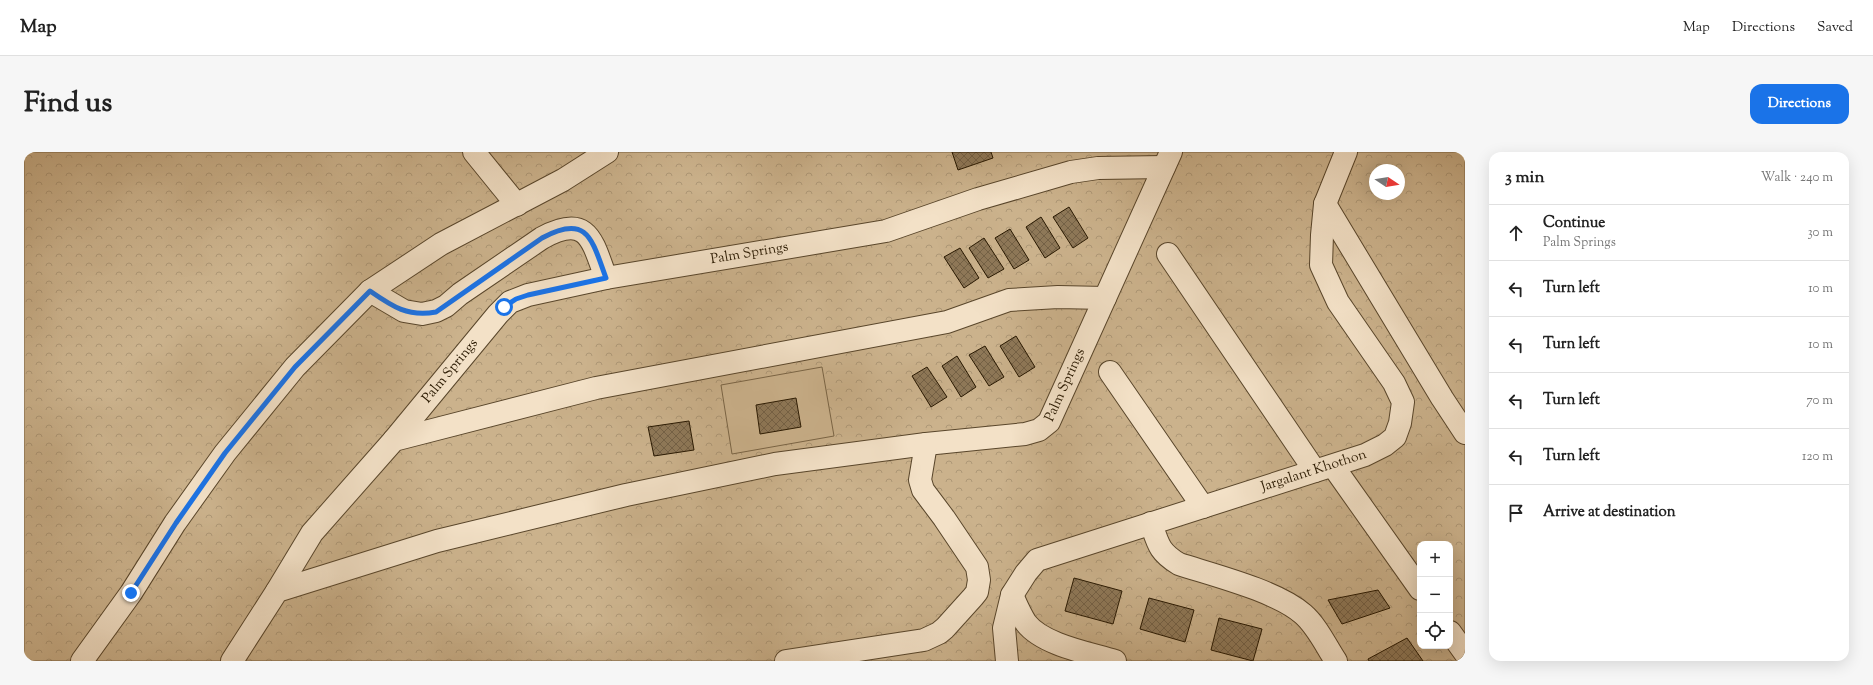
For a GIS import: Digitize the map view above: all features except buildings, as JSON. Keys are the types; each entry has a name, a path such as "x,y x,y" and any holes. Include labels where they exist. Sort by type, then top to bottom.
{"street":[{"path":"474,152 517,205"},
{"path":"82,661 131,593 176,523 225,453 295,367 370,291 441,244 563,180 607,152"},
{"name":"Jargalant Khothon","path":"1007,661 1004,628 1012,595 1026,573 1037,560 1365,455 1385,445 1395,437 1400,423 1403,402 1394,383 1338,302 1322,265 1322,235 1325,204 1346,152"},
{"name":"Palm Springs","path":"232,661 312,533 394,440 490,322 510,302 528,295 606,278 886,230 978,199 1071,172 1167,159"},
{"name":"Palm Springs","path":"277,591 437,541 626,495 775,464 926,444 1032,433 1044,427 1051,417 1167,159"},
{"path":"1325,204 1442,398 1465,433"},
{"path":"370,291 404,311 422,314 436,312 542,238 556,230 569,228 584,231 592,240 606,278"},
{"path":"1168,254 1324,468 1417,585"},
{"path":"394,440 596,388 947,322 1009,300 1058,297 1105,298"},
{"path":"1110,372 1203,507"},
{"path":"786,661 924,640 939,633 977,592 979,580 977,567 923,490 920,480 926,444"},
{"path":"1151,524 1158,544 1166,556 1178,564 1273,596 1291,605 1304,614 1336,661"},
{"path":"1012,595 1026,624 1039,634 1052,642 1115,661"},
{"path":"1453,636 1465,653"}],"green space":[{"path":"24,152 1465,152 1465,661 24,661"},
{"path":"822,367 834,436 732,454 721,385"}],"route":[{"path":"131,593 176,523 225,453 295,367 370,291 389,304 404,311 422,314 436,312 460,294 556,230 569,228 577,229 584,231 592,240 606,278 528,295 510,302 504,307"}]}
